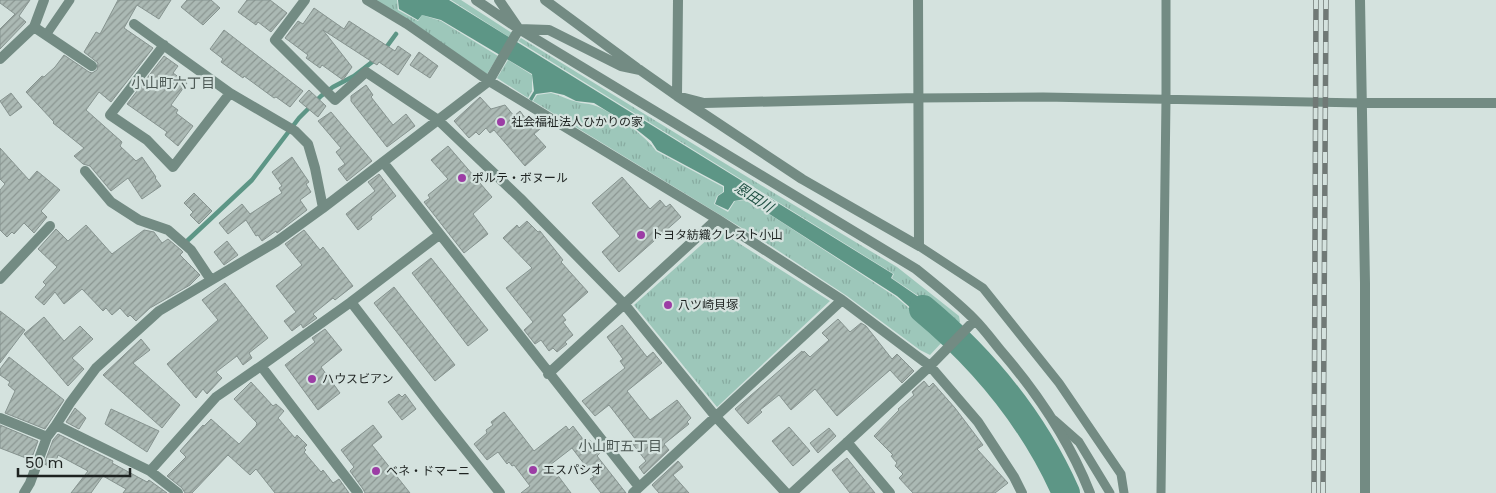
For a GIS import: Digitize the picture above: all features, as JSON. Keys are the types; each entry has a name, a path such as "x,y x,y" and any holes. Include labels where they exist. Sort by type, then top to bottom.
{"street":[{"path":"0,59 34,27 44,0"},
{"path":"305,0 275,40 335,100 366,72 438,120 520,198 625,305 716,417 786,493"},
{"path":"366,0 407,24 489,81 717,220 842,300 930,366 978,422 1014,476 1022,493"},
{"path":"476,0 519,29 916,270 951,298 975,320 1022,376 1054,420 1090,493"},
{"path":"499,0 519,29"},
{"path":"545,0 677,96 802,179 919,246"},
{"path":"677,96 678,0"},
{"path":"918,0 919,246"},
{"path":"1360,0 1365,282 1365,493"},
{"path":"134,24 230,93 295,131 308,144 323,208"},
{"path":"34,27 92,66"},
{"path":"24,493 30,483 47,437 70,402 96,368 159,311 276,242 489,81 519,29"},
{"path":"519,29 549,30 621,66 640,70"},
{"path":"164,45 110,115 147,140 173,167 230,93"},
{"path":"677,96 704,104 917,98"},
{"path":"1362,103 1496,103"},
{"path":"383,162 636,490 842,300"},
{"path":"85,171 111,202 139,220 168,230 191,250 211,280"},
{"path":"548,374 717,220"},
{"path":"0,279 50,226"},
{"path":"150,471 216,397 351,302 439,235"},
{"path":"351,302 500,493"},
{"path":"792,493 930,366 975,320"},
{"path":"261,366 358,493"},
{"path":"0,418 47,437"},
{"path":"56,425 150,471 178,493"},
{"path":"847,442 890,493"}],"lane":[{"path":"46,35 70,0"},
{"path":"1161,493 1166,0"},
{"path":"917,98 1043,97 1362,103"},
{"path":"919,246 983,288 1059,383 1121,474 1124,493"},
{"path":"1054,420 1079,442 1110,493"}],"green space":[{"path":"373,0 397,0 398,10 418,21 422,15 441,21 498,56 487,74"},
{"path":"451,0 461,0 512,33 509,37"},
{"path":"521,38 897,267 959,316 960,322 955,326 923,299 892,278 894,274 518,41"},
{"path":"508,60 532,75 532,91 528,98 497,78"},
{"path":"551,93 579,103 593,105 617,118 637,131 656,151 723,187 723,192 717,196 714,204 728,212 735,201 746,200 896,297 945,339 930,355 920,350 847,296 768,244 533,101 537,95"},
{"path":"718,230 830,301 717,407 634,305"}],"water":[{"path":"398,0 449,0 893,274 891,278 923,300 955,327 945,338 897,296 746,199 734,201 728,210 715,204 718,196 724,192 724,186 657,150 651,141 636,129 594,103 576,101 564,95 551,92 536,94 532,101 529,99 534,91 532,74 441,20 422,15 418,20 399,9"}],"building":[{"path":"0,0 30,0 19,16 26,22 0,49 0,29 15,14 0,3"},
{"path":"118,0 171,0 159,19 137,5 124,28 153,48 111,102 99,92 86,110 122,142 120,146 136,161 142,157 156,177 161,186 142,199 128,178 111,191 90,166 83,164 74,156 84,148 53,123 26,92 42,76 44,77 55,67 64,55 89,72 92,73 97,70 98,63 84,52 96,32 100,34"},
{"path":"187,0 211,0 220,8 203,25 181,7"},
{"path":"247,0 270,0 287,13 271,32 258,22 256,25 238,12"},
{"path":"314,8 344,29 349,21 395,51 398,46 411,55 398,75 379,62 377,65 323,30 352,67 343,80 322,65 320,68 306,58 308,55 285,38 298,21 303,24"},
{"path":"224,30 303,91 290,107 221,62 223,59 210,49"},
{"path":"419,52 438,66 430,78 410,65"},
{"path":"164,56 178,66 173,73 187,83 171,105 178,110 176,113 193,126 178,146 165,135 167,132 127,104"},
{"path":"366,85 373,95 371,97 393,125 406,114 415,126 387,147 351,101 351,96"},
{"path":"309,90 326,106 318,117 299,101"},
{"path":"11,93 22,107 10,116 0,101"},
{"path":"480,97 491,109 505,105 514,116 520,111 528,122 533,118 545,125 534,134 546,147 525,166 494,130 490,133 486,128 479,135 476,132 469,138 454,121"},
{"path":"331,112 372,161 347,181 338,169 345,164 336,152 341,148 318,121"},
{"path":"448,146 492,197 473,214 488,234 464,253 424,202 430,198 428,195 448,179 431,160"},
{"path":"0,148 29,180 37,171 60,190 41,211 47,217 34,233 24,223 14,234 12,232 7,237 0,230 0,190 5,184 0,179"},
{"path":"292,157 309,182 306,184 311,192 300,200 307,210 277,233 276,231 262,241 258,235 256,236 246,220 228,234 219,223 242,204 250,214 282,193 279,188 282,186 272,172"},
{"path":"379,174 396,196 358,230 346,214 375,191 368,182"},
{"path":"622,177 650,209 660,200 666,207 670,204 681,217 619,272 602,252 620,236 592,203"},
{"path":"194,193 212,211 199,224 190,215 193,212 184,203"},
{"path":"527,221 538,232 540,231 563,260 561,262 588,292 562,315 566,320 563,322 573,335 565,342 567,344 557,352 553,348 549,351 541,340 535,344 524,330 533,322 506,288 532,268 503,238 517,225 519,228"},
{"path":"86,225 112,254 144,230 154,232 162,243 168,239 181,250 183,252 180,255 200,275 190,285 150,308 136,321 130,315 128,317 120,308 112,315 106,308 103,311 82,289 64,304 55,292 44,305 35,297 46,285 43,282 57,267 38,249 56,229 68,241"},
{"path":"304,230 320,250 323,247 353,286 335,300 333,298 313,314 317,318 303,328 301,324 292,331 284,321 296,312 276,286 302,265 285,244"},
{"path":"227,241 238,255 224,265 214,252"},
{"path":"431,258 488,330 468,346 412,273"},
{"path":"225,283 268,338 249,353 252,358 243,365 237,356 216,372 222,378 207,394 203,389 196,398 167,364 218,320 202,300"},
{"path":"394,287 455,365 435,381 374,303"},
{"path":"0,311 25,330 0,363"},
{"path":"44,317 64,341 80,326 93,339 72,358 84,369 68,386 24,334"},
{"path":"838,319 850,332 861,323 866,326 892,359 897,354 914,371 902,383 890,370 837,416 815,389 791,410 779,395 760,410 762,412 748,424 735,409 802,351 810,357 829,340 822,333"},
{"path":"622,325 647,357 653,352 662,363 627,391 650,420 677,400 691,418 687,422 689,424 664,444 669,450 644,474 639,467 646,461 632,443 636,440 609,405 595,416 582,401 625,368 620,361 623,359 607,337"},
{"name":"ハウスビアン","path":"325,329 342,350 321,367 340,393 318,410 285,365 315,342 312,338"},
{"path":"141,339 150,350 133,363 180,405 162,428 103,375"},
{"path":"9,357 64,400 45,429 5,413 15,391 8,385 10,382 0,375 0,369"},
{"path":"924,381 929,387 933,383 955,408 983,445 977,449 1008,483 995,493 913,493 899,478 903,474 895,466 897,463 891,456 893,455 874,436 898,409 914,395 912,392"},
{"path":"251,382 273,406 276,404 284,411 278,418 295,438 297,435 307,445 304,448 306,450 304,452 321,472 323,470 333,483 339,479 349,493 275,493 256,469 250,475 228,455 192,493 185,493 182,488 167,476 186,457 180,451 203,425 211,419 239,444 256,426 257,423 234,399"},
{"path":"399,394 402,397 405,394 416,409 402,420 388,402"},
{"path":"75,408 86,418 79,429 66,422"},
{"path":"111,409 159,431 147,452 105,424"},
{"path":"504,412 534,451 566,426 569,430 573,426 586,443 590,440 600,453 597,456 626,493 601,493 590,479 594,477 572,448 550,465 571,493 521,493 530,486 514,465 512,466 509,462 507,464 498,452 487,460 474,444 487,433 486,430 493,425 491,422"},
{"path":"0,425 38,441 31,460 0,448"},
{"name":"ベネ・ドマーニ","path":"373,425 382,437 372,445 410,493 365,493 350,471 354,467 341,450"},
{"path":"789,427 810,451 793,466 772,441"},
{"path":"829,428 836,436 818,453 810,443"},
{"path":"58,434 113,461 112,463 147,482 149,480 167,493 123,493 126,489 103,476 91,493 71,493 88,471 58,455 54,468 44,464 53,440"},
{"path":"847,458 875,493 850,493 832,470"},
{"path":"678,461 683,467 673,475 689,493 659,493 652,485"}],"waterway":[{"path":"385,49 396,34"},
{"path":"186,242 252,180 299,118 321,96 354,76 376,59"},
{"name":"恩田川","path":"923,309 945,328 986,370 1023,416 1053,466 1066,493"}],"railway":[{"path":"1314,493 1316,0"},
{"path":"1323,493 1326,0"}],"place":[{"name":"社会福祉法人ひかりの家","path":"501,122"},
{"name":"ポルテ・ボヌール","path":"462,178"},
{"name":"トヨタ紡織クレスト小山","path":"641,235"},
{"name":"八ツ崎貝塚","path":"668,305"},
{"name":"ハウスビアン","path":"312,379"},
{"name":"エスパシオ","path":"533,470"},
{"name":"ベネ・ドマーニ","path":"376,471"}],"district":[{"name":"小山町六丁目","path":"173,83"},
{"name":"小山町五丁目","path":"620,446"}]}
